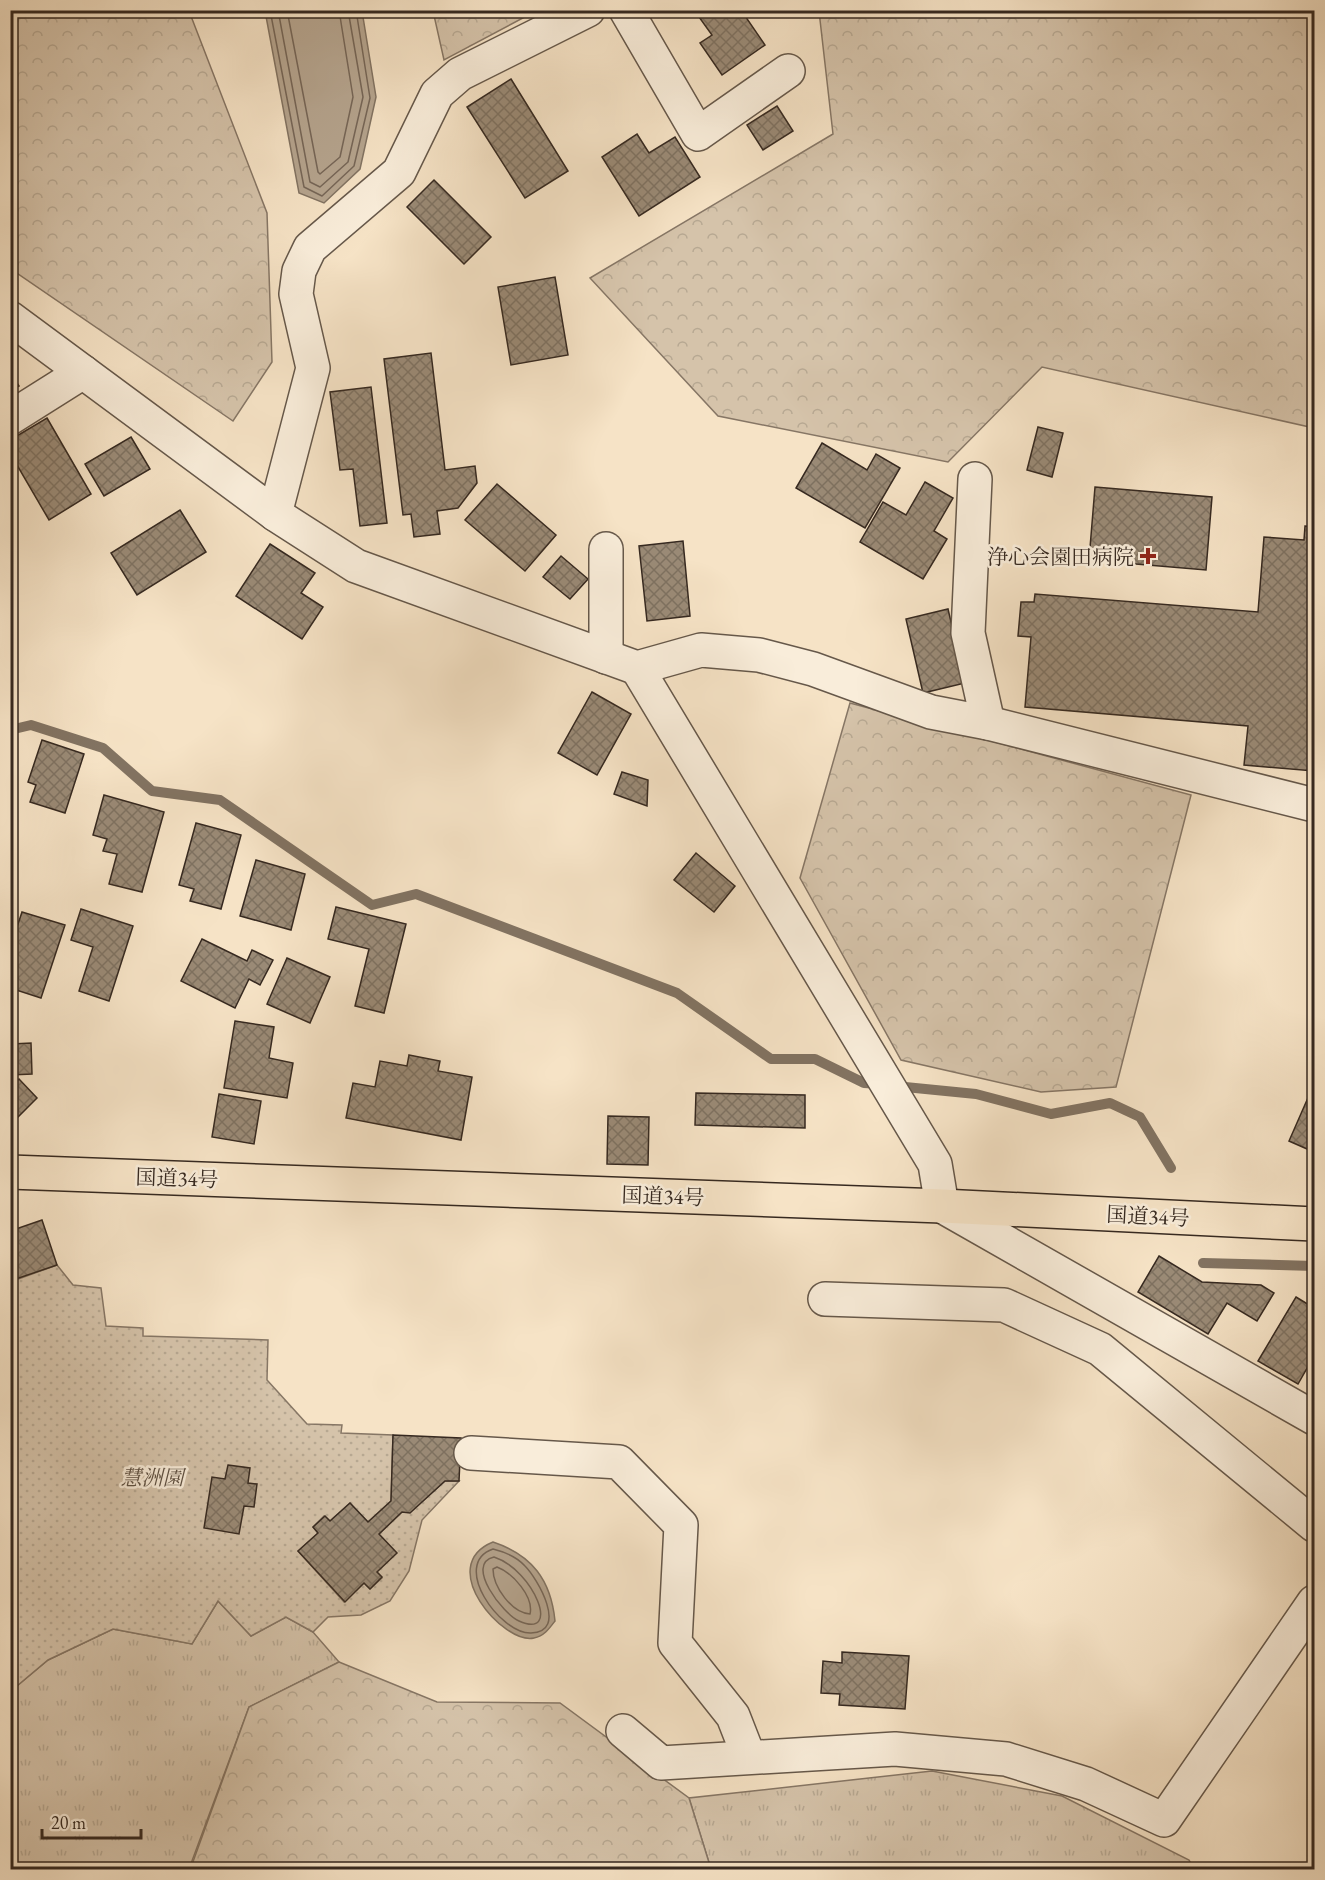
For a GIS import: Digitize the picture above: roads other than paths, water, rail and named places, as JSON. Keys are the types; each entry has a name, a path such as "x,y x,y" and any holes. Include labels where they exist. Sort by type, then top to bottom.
{"highway":[{"name":"国道34号","path":"10,1172 942,1206 1314,1224"}],"street":[{"path":"274,514 313,368 296,294 299,271 310,248 399,172 437,94 460,74 588,10"},
{"path":"626,10 698,134 788,71"},
{"path":"10,318 274,514 356,566 637,668 701,650 759,655 813,669 931,712 988,723 1314,805"},
{"path":"10,418 83,372"},
{"path":"975,479 968,633 988,723"},
{"path":"606,549 606,657"},
{"path":"637,668 935,1164 942,1206 1314,1418"},
{"path":"825,1299 1004,1305 1100,1349 1314,1525"},
{"path":"471,1453 619,1462 681,1525 675,1643 733,1716 749,1757"},
{"path":"623,1731 662,1763 895,1749 1006,1759 1086,1784 1164,1820 1314,1602"}],"water":[{"path":"265,11 362,11 376,97 360,169 324,203 299,193"},
{"path":"493,1542 519,1554 529,1562 544,1581 553,1606 555,1621 541,1636 521,1637 492,1617 480,1602 472,1585 470,1568 477,1553"}],"waterway":[{"path":"10,730 31,725 103,748 152,791 220,800 372,905 416,894 677,993 771,1059 815,1059 864,1083 880,1084"},
{"path":"895,1086 976,1094 1051,1114 1110,1103 1140,1117 1171,1168"},
{"path":"1203,1263 1314,1266"}],"place":[{"name":"浄心会園田病院","path":"1148,556"}],"park label":[{"name":"慧洲園","path":"152,1477"}]}
